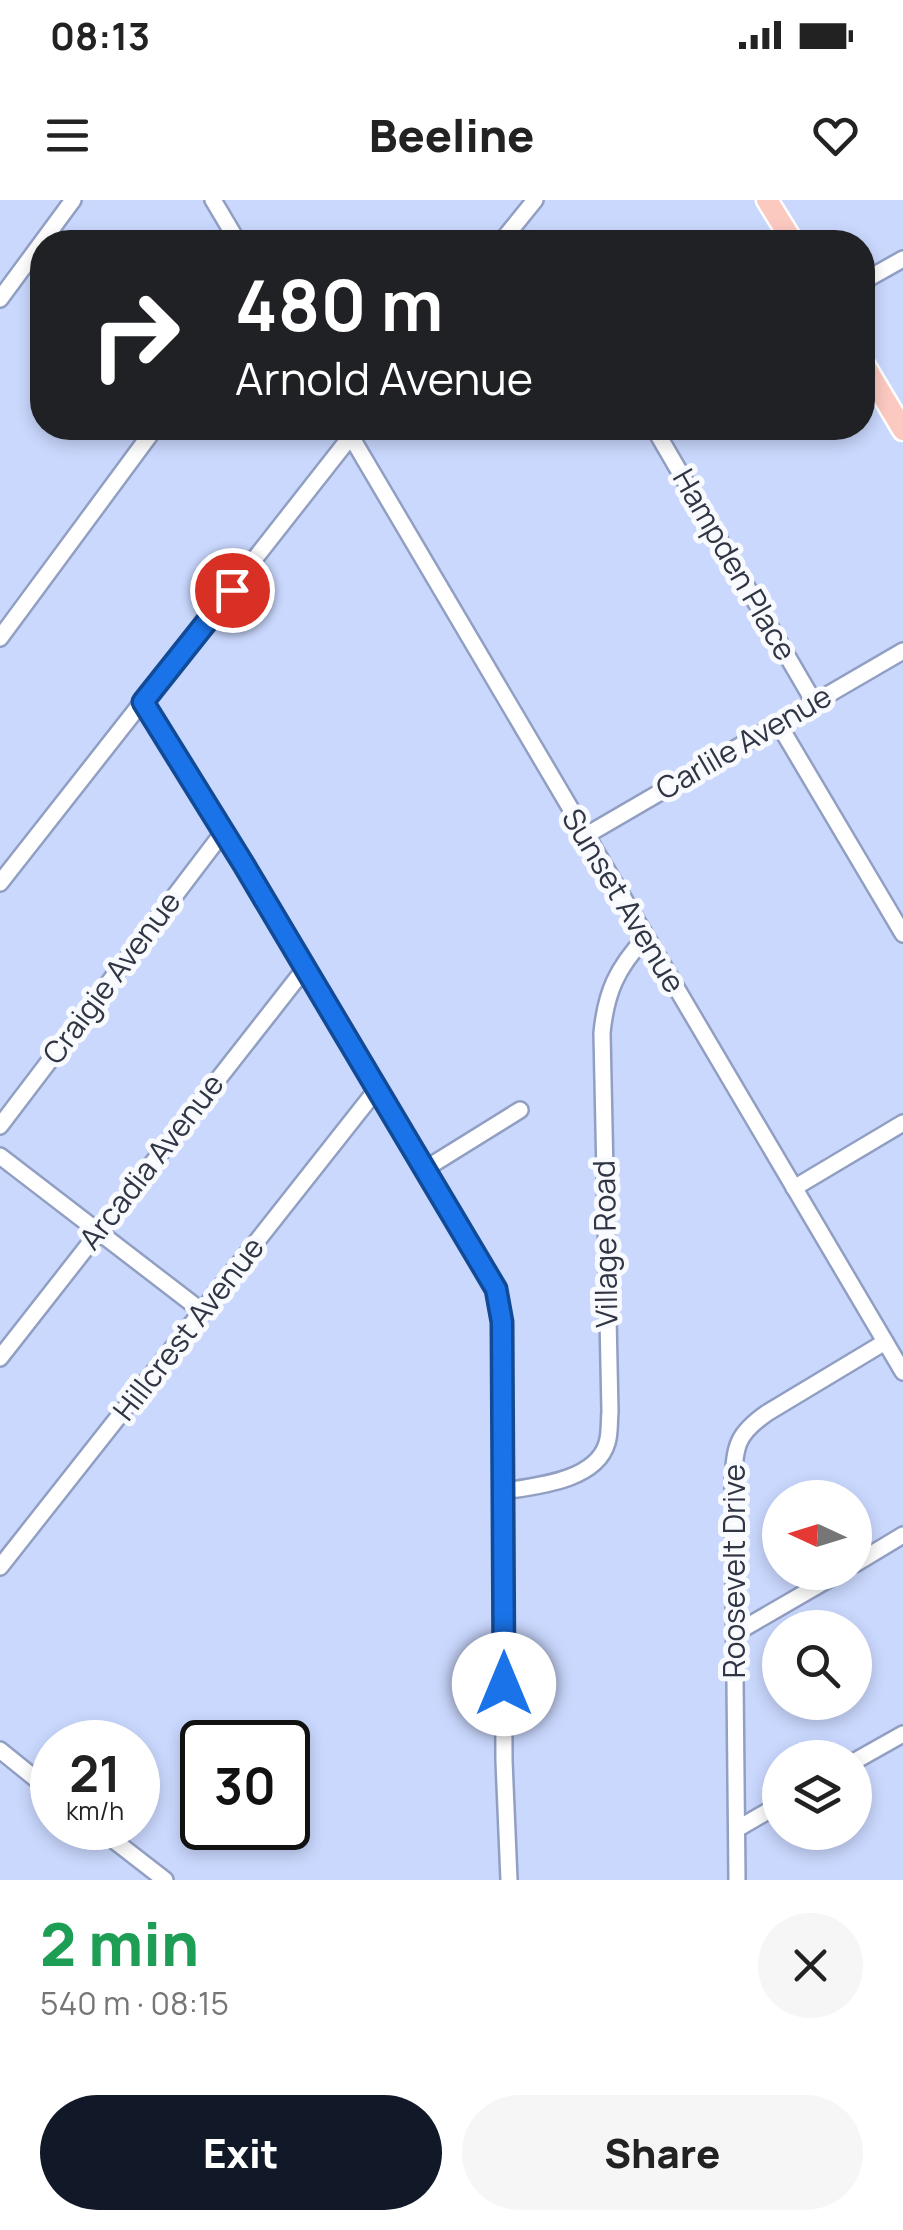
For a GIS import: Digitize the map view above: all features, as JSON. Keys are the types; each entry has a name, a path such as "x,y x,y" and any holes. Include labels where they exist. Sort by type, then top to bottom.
{"main road":[{"path":"768,200 785,230"},
{"path":"875,383 903,430"}],"street":[{"path":"51,230 73,200"},
{"path":"213,200 231,230"},
{"path":"511,230 535,200"},
{"path":"0,299 30,258"},
{"path":"875,275 903,259"},
{"path":"0,638 146,440"},
{"path":"0,884 343,440"},
{"name":"Sunset Avenue","path":"357,440 585,836 903,1372"},
{"name":"Hampden Place","path":"661,440 814,702"},
{"name":"Carlile Avenue","path":"585,836 903,651"},
{"path":"143,702 496,1289 502,1322 504,1761 509,1880"},
{"path":"778,723 903,934"},
{"name":"Craigie Avenue","path":"0,1126 224,831"},
{"name":"Village Road","path":"504,1491 575,1474 594,1463 607,1442 610,1412 602,1033 610,985 645,938"},
{"name":"Arcadia Avenue","path":"0,1358 306,968"},
{"name":"Hillcrest Avenue","path":"0,1567 378,1090"},
{"path":"425,1168 520,1110"},
{"path":"794,1188 903,1123"},
{"path":"0,1156 203,1312"},
{"name":"Roosevelt Drive","path":"737,1880 732,1482 738,1440 768,1412 886,1342"},
{"path":"872,1554 903,1535"},
{"path":"734,1634 810,1590"},
{"path":"872,1752 903,1734"},
{"path":"0,1750 30,1774"},
{"path":"737,1829 762,1814"},
{"path":"126,1850 165,1880"}],"route":[{"path":"232,590 143,702 496,1289 502,1322 504,1684"}]}
